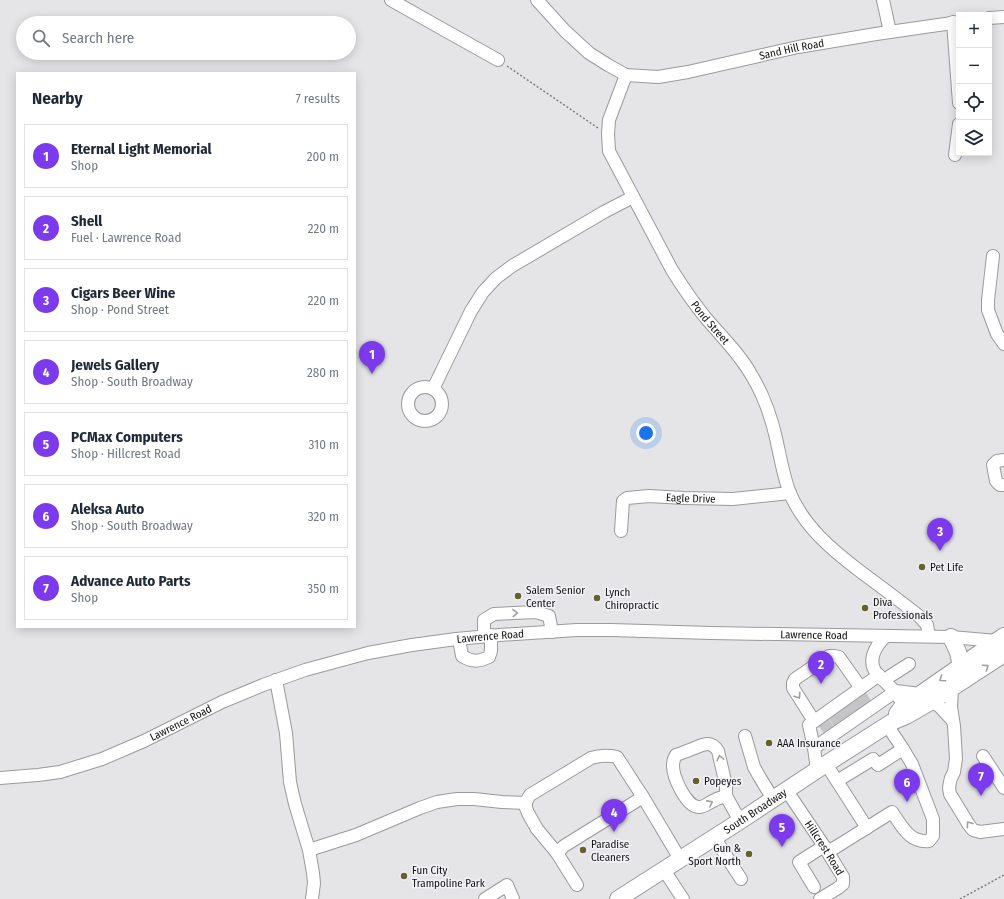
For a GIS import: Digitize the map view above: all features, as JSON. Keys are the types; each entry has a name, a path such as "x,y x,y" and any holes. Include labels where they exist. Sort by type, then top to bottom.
{"main road":[{"path":"951,637 958,652 961,666"},
{"name":"South Broadway","path":"618,899 890,723 906,716 961,666 1002,644"},
{"name":"South Broadway","path":"890,723 902,707 952,689 1002,644"}],"street":[{"path":"391,0 498,60"},
{"path":"537,0 565,31 590,53 608,66 626,75"},
{"path":"883,0 890,32"},
{"path":"992,18 1004,17"},
{"name":"Sand Hill Road","path":"626,75 658,77 673,75 798,47 956,22"},
{"path":"957,48 958,84"},
{"name":"Pond Street","path":"626,75 609,120 609,150 672,270 704,315 740,358 752,375 770,415 776,436 784,479 796,508 810,526 843,558 920,616 927,625 929,636"},
{"path":"955,155 956,147"},
{"path":"432,389 471,311 486,289 496,278 525,258 604,212 633,197"},
{"path":"993,256 988,310 997,334 1004,344"},
{"path":"1004,460 997,461 993,465 996,481 1000,485 1004,485"},
{"name":"Eagle Drive","path":"621,531 623,501 626,498 649,496 733,499 790,493"},
{"path":"459,639 462,656 469,660 480,661 489,657 492,651 484,620 494,614 536,612 550,616 552,632"},
{"name":"Lawrence Road","path":"0,778 60,772 102,759 144,741 222,702 276,680 304,670 368,653 412,645 487,636 577,630 726,634 929,636 951,637 1002,644"},
{"path":"886,636 876,646 872,661 873,668 881,678 896,691 902,707"},
{"path":"824,725 793,688 793,683 796,679 829,656 839,657 851,708"},
{"path":"814,748 824,725 851,708 881,678 909,664"},
{"path":"276,680 286,734 290,782 309,850 313,873 314,883 312,899"},
{"path":"952,689 951,707 956,759 954,772 950,782 950,794 969,826 973,830 980,832 1004,829"},
{"path":"867,828 837,781 821,767 814,748 809,725 824,725 851,708 896,691 926,698 940,707 953,721"},
{"path":"814,887 799,862 867,828 892,812 906,833 916,840 922,842 929,841 933,836 933,819 912,764 890,723"},
{"name":"Hillcrest Road","path":"745,736 754,767 759,776 780,795 826,849 843,877 843,884 820,899"},
{"path":"726,796 702,807 692,806 675,776 673,766 676,755 705,744 715,746 718,751 726,786 726,796 740,821"},
{"path":"837,781 873,759 878,765 903,749"},
{"path":"577,885 556,853 537,829 528,813 526,803 530,795 596,756 608,755 617,757 680,859"},
{"path":"983,756 1004,788"},
{"path":"556,853 564,846 643,797"},
{"path":"309,850 356,835 436,802 458,799 474,799 526,803"},
{"path":"714,837 741,879"},
{"path":"664,870 683,899"},
{"path":"485,899 507,885 513,899"}],"path":[{"path":"498,60 608,134"},
{"path":"970,771 975,779"},
{"path":"960,899 1004,875"}],"tunnel":[{"path":"860,695 867,705"},
{"path":"851,702 858,711"},
{"path":"843,708 850,717"},
{"path":"833,714 840,724"},
{"path":"823,722 830,731"}],"place":[{"name":"Eternal Light Memorial","path":"372,374"},
{"name":"Cigars Beer Wine","path":"940,551"},
{"name":"Pet Life","path":"922,567"},
{"name":"Salem Senior Center","path":"518,596"},
{"name":"Lynch Chiropractic","path":"597,598"},
{"name":"Diva Professionals","path":"865,608"},
{"name":"Shell","path":"821,684"},
{"name":"AAA Insurance","path":"769,743"},
{"name":"Popeyes","path":"696,781"},
{"name":"Advance Auto Parts","path":"981,796"},
{"name":"Aleksa Auto","path":"907,802"},
{"name":"Jewels Gallery","path":"614,832"},
{"name":"PCMax Computers","path":"782,847"},
{"name":"Paradise Cleaners","path":"583,850"},
{"name":"Gun & Sport North","path":"749,854"},
{"name":"Fun City Trampoline Park","path":"404,876"}]}
